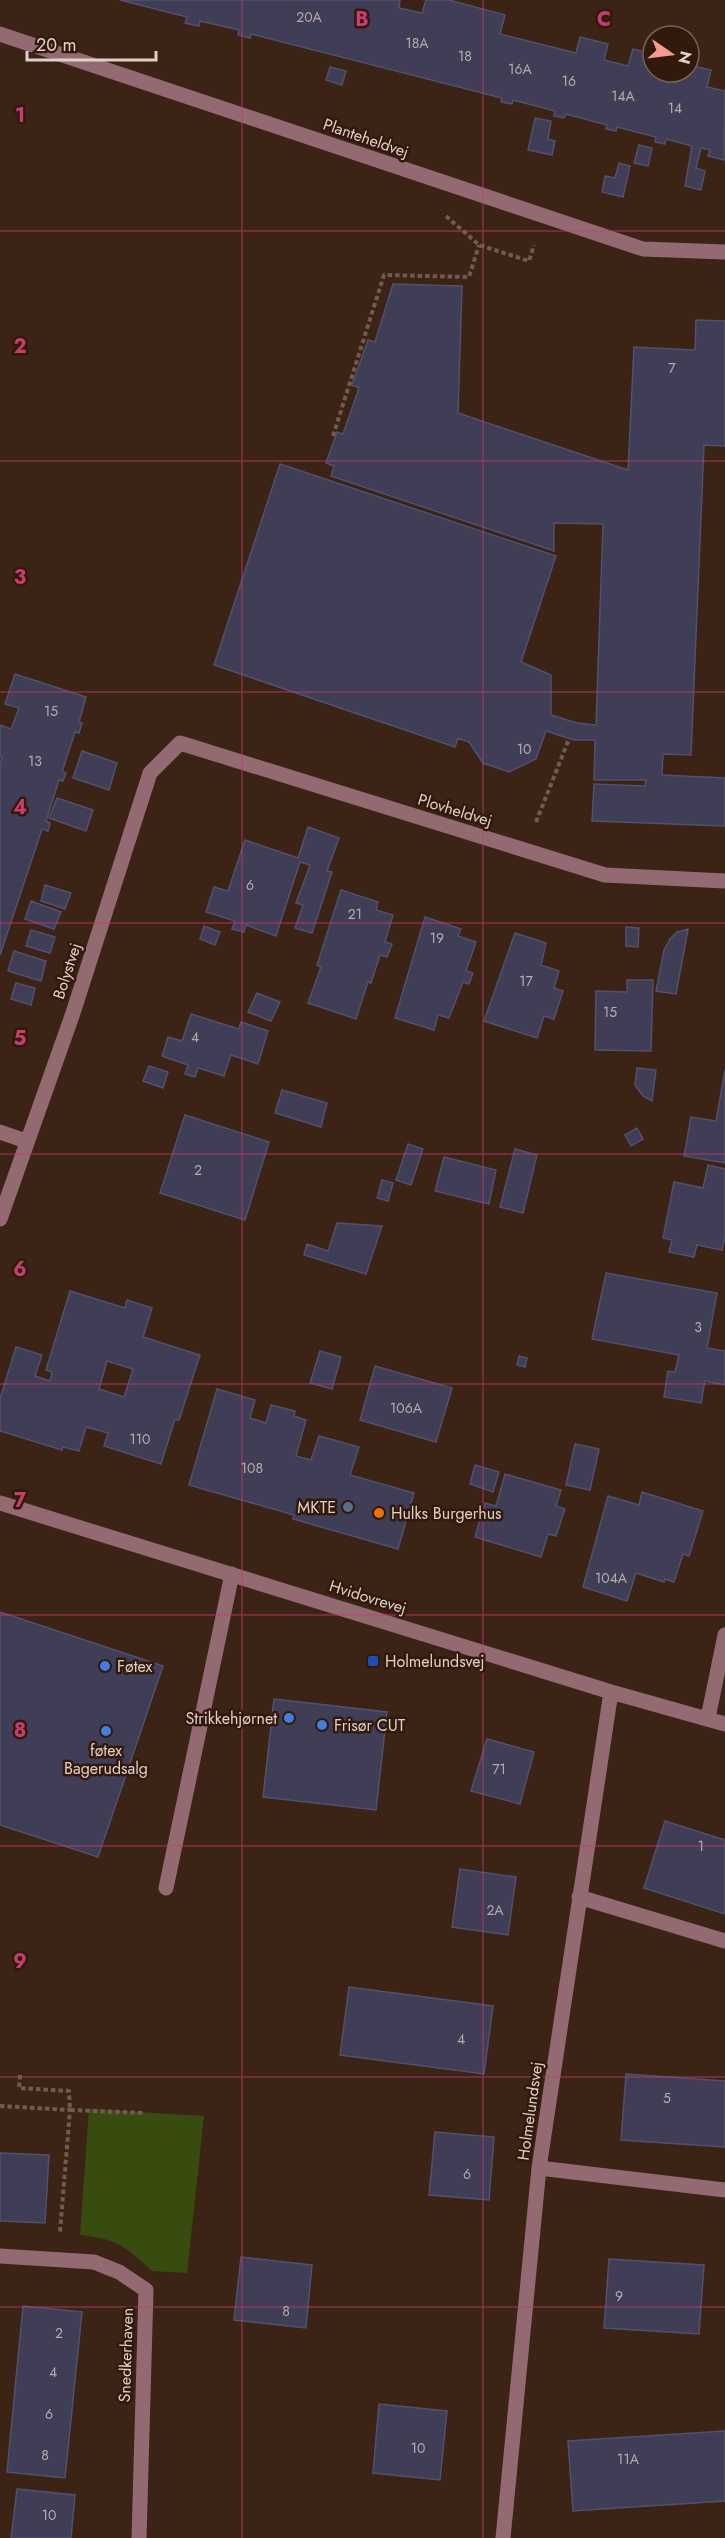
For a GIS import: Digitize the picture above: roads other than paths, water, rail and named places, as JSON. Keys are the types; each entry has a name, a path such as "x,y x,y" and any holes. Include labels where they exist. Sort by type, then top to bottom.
{"street":[{"name":"Planteheldvej","path":"0,34 643,249 725,252"},
{"name":"Plovheldvej","path":"180,743 605,875 725,881"},
{"name":"Bolystvej","path":"0,1219 73,1014 150,773 180,743"},
{"path":"0,1132 26,1141"},
{"name":"Hvidovrevej","path":"0,1503 611,1692 725,1724"},
{"path":"166,1888 232,1574"},
{"path":"708,1718 725,1635"},
{"name":"Holmelundsvej","path":"503,2538 539,2168 611,1692"},
{"path":"579,1897 725,1941"},
{"path":"539,2168 725,2190"},
{"name":"Snedkerhaven","path":"0,2256 94,2262 119,2272 146,2290 139,2538"}],"place":[{"name":"MKTE","path":"348,1507"},
{"name":"Hulks Burgerhus","path":"379,1513"},
{"name":"Holmelundsvej","path":"373,1661"},
{"name":"Føtex","path":"105,1666"},
{"name":"Strikkehjørnet","path":"289,1718"},
{"name":"Frisør CUT","path":"322,1725"},
{"name":"føtex Bagerudsalg","path":"106,1731"}]}
